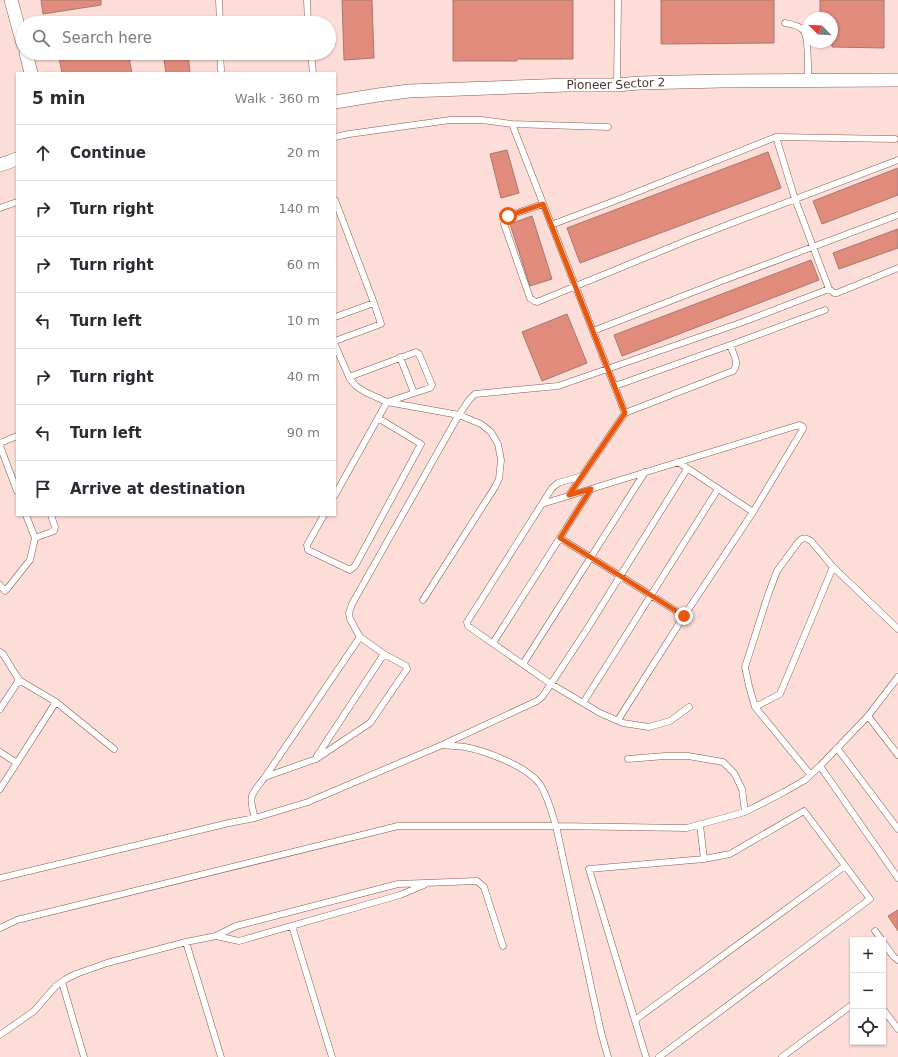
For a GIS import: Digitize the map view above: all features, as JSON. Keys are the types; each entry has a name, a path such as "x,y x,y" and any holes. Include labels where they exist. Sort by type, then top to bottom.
{"street":[{"path":"11,0 16,18"},
{"path":"28,60 31,72"},
{"name":"Pioneer Sector 2","path":"336,102 410,91 566,85 618,85 639,83 808,81 895,78"},
{"path":"0,165 16,159"}],"lane":[{"path":"219,0 220,16"},
{"path":"307,0 308,16"},
{"path":"618,0 618,85"},
{"path":"785,23 798,26 805,32 808,81"},
{"path":"220,60 220,70"},
{"path":"312,60 313,72"},
{"path":"336,137 450,120 482,120 512,124 608,127"},
{"path":"512,124 625,413"},
{"path":"552,225 776,137 894,139"},
{"path":"776,137 795,199 829,289 834,293 837,293 898,268"},
{"path":"543,204 508,216 504,224 530,298 538,302 693,238 898,160"},
{"path":"0,208 16,202"},
{"path":"336,203 381,324 336,341"},
{"path":"593,331 719,282 898,216"},
{"path":"265,777 316,758 370,723 407,669 406,666 384,654 360,637 350,619 349,613 352,604 459,415 475,394 558,386 743,322 829,289"},
{"path":"336,318 374,303"},
{"path":"615,386 825,310"},
{"path":"569,495 625,413 736,369 736,363 730,345"},
{"path":"336,347 349,377 356,386 365,392 387,402 459,415 481,424 491,432 498,444 501,460 495,487 423,600"},
{"path":"336,493 387,402 430,388 432,385 419,354 416,352 349,377"},
{"path":"400,357 414,393"},
{"path":"323,516 307,545 308,550 350,570 355,566 421,444 378,418"},
{"path":"542,504 796,426 800,425 803,427 752,512 618,720"},
{"path":"16,437 0,445 16,488"},
{"path":"678,462 752,512"},
{"path":"0,878 255,818 308,802 442,745 537,701 552,684 687,468"},
{"path":"523,664 645,472"},
{"path":"582,476 555,485 468,622 468,626 552,684 600,713 624,723 649,727 670,721 689,708"},
{"path":"493,643 591,489"},
{"path":"583,703 718,490"},
{"path":"0,585 4,590 7,589 30,560 35,538 26,516"},
{"path":"35,538 54,531 55,527 50,516"},
{"path":"560,538 684,616"},
{"path":"810,774 755,707 745,667 777,571 799,541 806,538 833,567 898,629"},
{"path":"755,707 780,694 833,567"},
{"path":"255,818 250,798 253,792 265,777 360,637"},
{"path":"1,653 19,680 56,702 114,749"},
{"path":"316,758 384,654"},
{"path":"0,928 18,920 398,826 687,828 700,825 745,812 805,780 868,716 898,677"},
{"path":"0,709 19,680"},
{"path":"0,789 56,702"},
{"path":"868,716 898,755"},
{"path":"442,745 464,747 492,754 530,774 539,783 556,826 601,1032 608,1057"},
{"path":"837,748 898,829"},
{"path":"0,752 16,763"},
{"path":"628,759 688,756 723,762 734,773 742,789 745,812"},
{"path":"820,766 898,878"},
{"path":"646,1057 589,869 704,860 730,854 804,812 870,899 659,1057"},
{"path":"700,825 704,860"},
{"path":"635,1020 845,866"},
{"path":"0,1035 34,1011 56,986 76,974 107,963 186,942 216,936 236,926 398,884 477,881 481,883 484,887 503,946"},
{"path":"216,936 239,941 400,895 430,883"},
{"path":"292,926 332,1057"},
{"path":"875,931 879,937"},
{"path":"186,942 221,1057"},
{"path":"886,946 898,960"},
{"path":"62,982 84,1057"},
{"path":"782,1057 850,1006"},
{"path":"886,1013 898,1029"}],"building":[{"path":"41,0 101,0 101,5 43,14"},
{"path":"342,0 372,0 374,58 344,60"},
{"path":"453,0 573,0 573,59 453,61"},
{"path":"661,0 774,0 774,43 661,44"},
{"path":"820,0 884,0 884,48 838,47 838,12 820,12"},
{"path":"59,60 129,60 132,72 62,72"},
{"path":"164,60 189,60 190,72 166,72"},
{"path":"507,150 519,193 501,198 490,154"},
{"path":"768,152 781,188 580,263 567,228"},
{"path":"898,168 898,195 822,224 813,201"},
{"path":"532,216 552,279 530,286 510,224"},
{"path":"898,229 898,248 839,269 833,253"},
{"path":"811,260 819,280 622,356 614,335"},
{"path":"567,314 587,363 542,381 522,332"},
{"path":"898,910 898,931 888,916"}],"route":[{"path":"508,216 543,204 625,413 569,495 591,489 560,538 684,616"}]}
